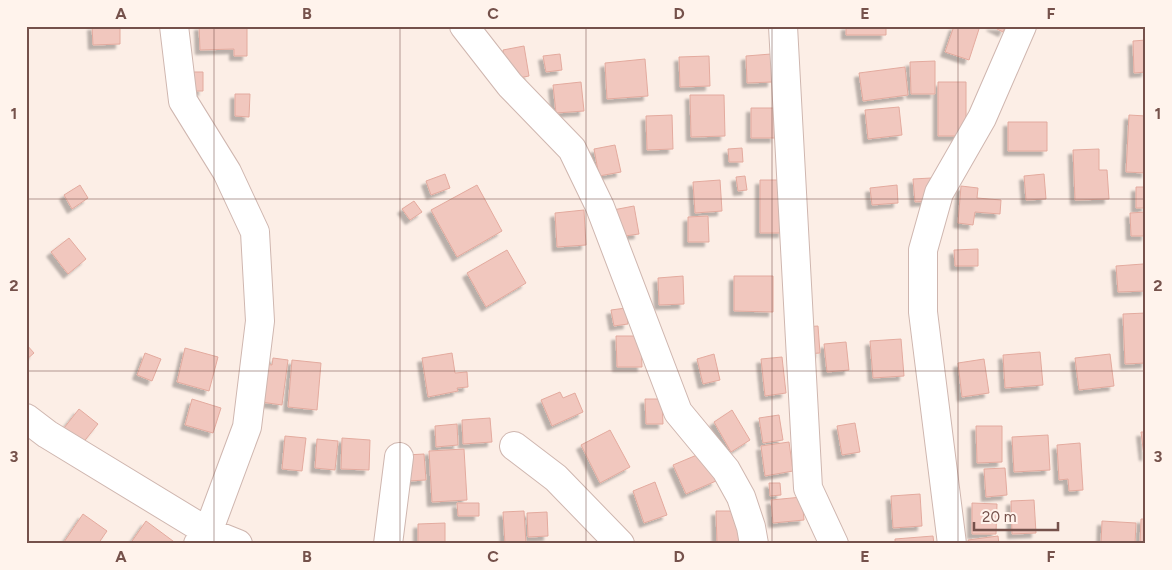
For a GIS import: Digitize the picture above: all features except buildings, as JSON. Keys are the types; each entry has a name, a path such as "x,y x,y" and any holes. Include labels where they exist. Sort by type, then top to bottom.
{"street":[{"path":"174,26 183,102 227,172 255,232 260,322 247,427 203,538"},
{"path":"464,26 510,85 572,149 600,207 678,412 726,470 741,496 751,527 754,544"},
{"path":"783,26 808,488 834,544"},
{"path":"952,544 923,312 924,250 939,193 982,118 1022,26"},
{"path":"26,418 203,538 238,544"},
{"path":"514,446 556,478 620,544"},
{"path":"388,544 399,457"}]}
